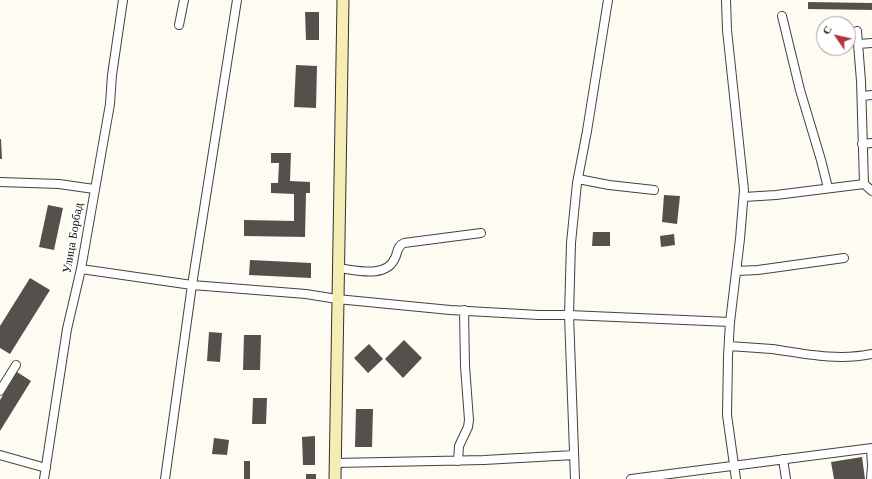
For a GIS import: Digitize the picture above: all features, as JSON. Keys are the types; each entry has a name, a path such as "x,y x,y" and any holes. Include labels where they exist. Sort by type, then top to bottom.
{"street":[{"name":"Улица Борбад","path":"44,479 67,329 81,269 110,104 112,75 123,0"},
{"path":"179,25 184,0"},
{"path":"165,479 192,285 237,0"},
{"path":"335,479 343,0"},
{"path":"575,479 569,315 570,243 578,179 608,0"},
{"path":"726,0 727,30 742,161 744,197 730,322 727,415 736,479"},
{"path":"782,16 800,90 828,188"},
{"path":"857,30 862,96 864,184 872,191"},
{"path":"858,44 872,44"},
{"path":"862,96 872,95"},
{"path":"862,144 872,143"},
{"path":"578,179 609,185 654,190"},
{"path":"0,182 59,184 94,189"},
{"path":"744,197 776,195 864,184"},
{"path":"338,268 380,271 390,266 396,258 398,249 404,243 481,233"},
{"path":"736,271 772,268 844,258"},
{"path":"81,269 192,285 306,294 337,300 539,315 730,322"},
{"path":"458,460 459,446 468,427 469,420 465,366 464,310"},
{"path":"729,346 771,349 839,358 872,354"},
{"path":"0,391 16,365"},
{"path":"631,479 872,448 871,479"},
{"path":"0,455 46,468"},
{"path":"335,463 574,455"},
{"path":"783,459 786,479"}],"building":[{"path":"808,2 872,3 872,10 808,9"},
{"path":"305,12 319,12 319,40 306,40"},
{"path":"296,65 317,66 316,108 294,107"},
{"path":"1,139 2,159 0,159"},
{"path":"271,153 291,153 290,181 310,182 310,193 306,193 305,237 244,236 244,220 294,221 294,194 271,193 271,183 278,183 279,163 271,163"},
{"path":"664,195 680,196 677,224 662,222"},
{"path":"48,205 63,208 54,250 39,247"},
{"path":"593,232 610,232 610,246 592,246"},
{"path":"674,234 675,245 661,247 660,236"},
{"path":"250,260 311,263 311,278 249,275"},
{"path":"30,278 50,290 10,354 0,348 0,326"},
{"path":"209,332 222,333 220,362 207,361"},
{"path":"244,335 261,335 260,370 243,370"},
{"path":"404,340 422,358 403,378 385,359"},
{"path":"369,344 383,359 368,373 354,358"},
{"path":"17,372 31,381 0,431 0,400"},
{"path":"253,398 267,398 266,424 252,424"},
{"path":"356,409 373,409 372,447 355,447"},
{"path":"315,436 315,465 303,465 302,437"},
{"path":"214,438 229,440 227,455 212,454"},
{"path":"862,457 865,479 834,479 831,462"},
{"path":"244,461 250,461 250,479 244,479"},
{"path":"306,474 316,474 316,479 306,479"}]}
